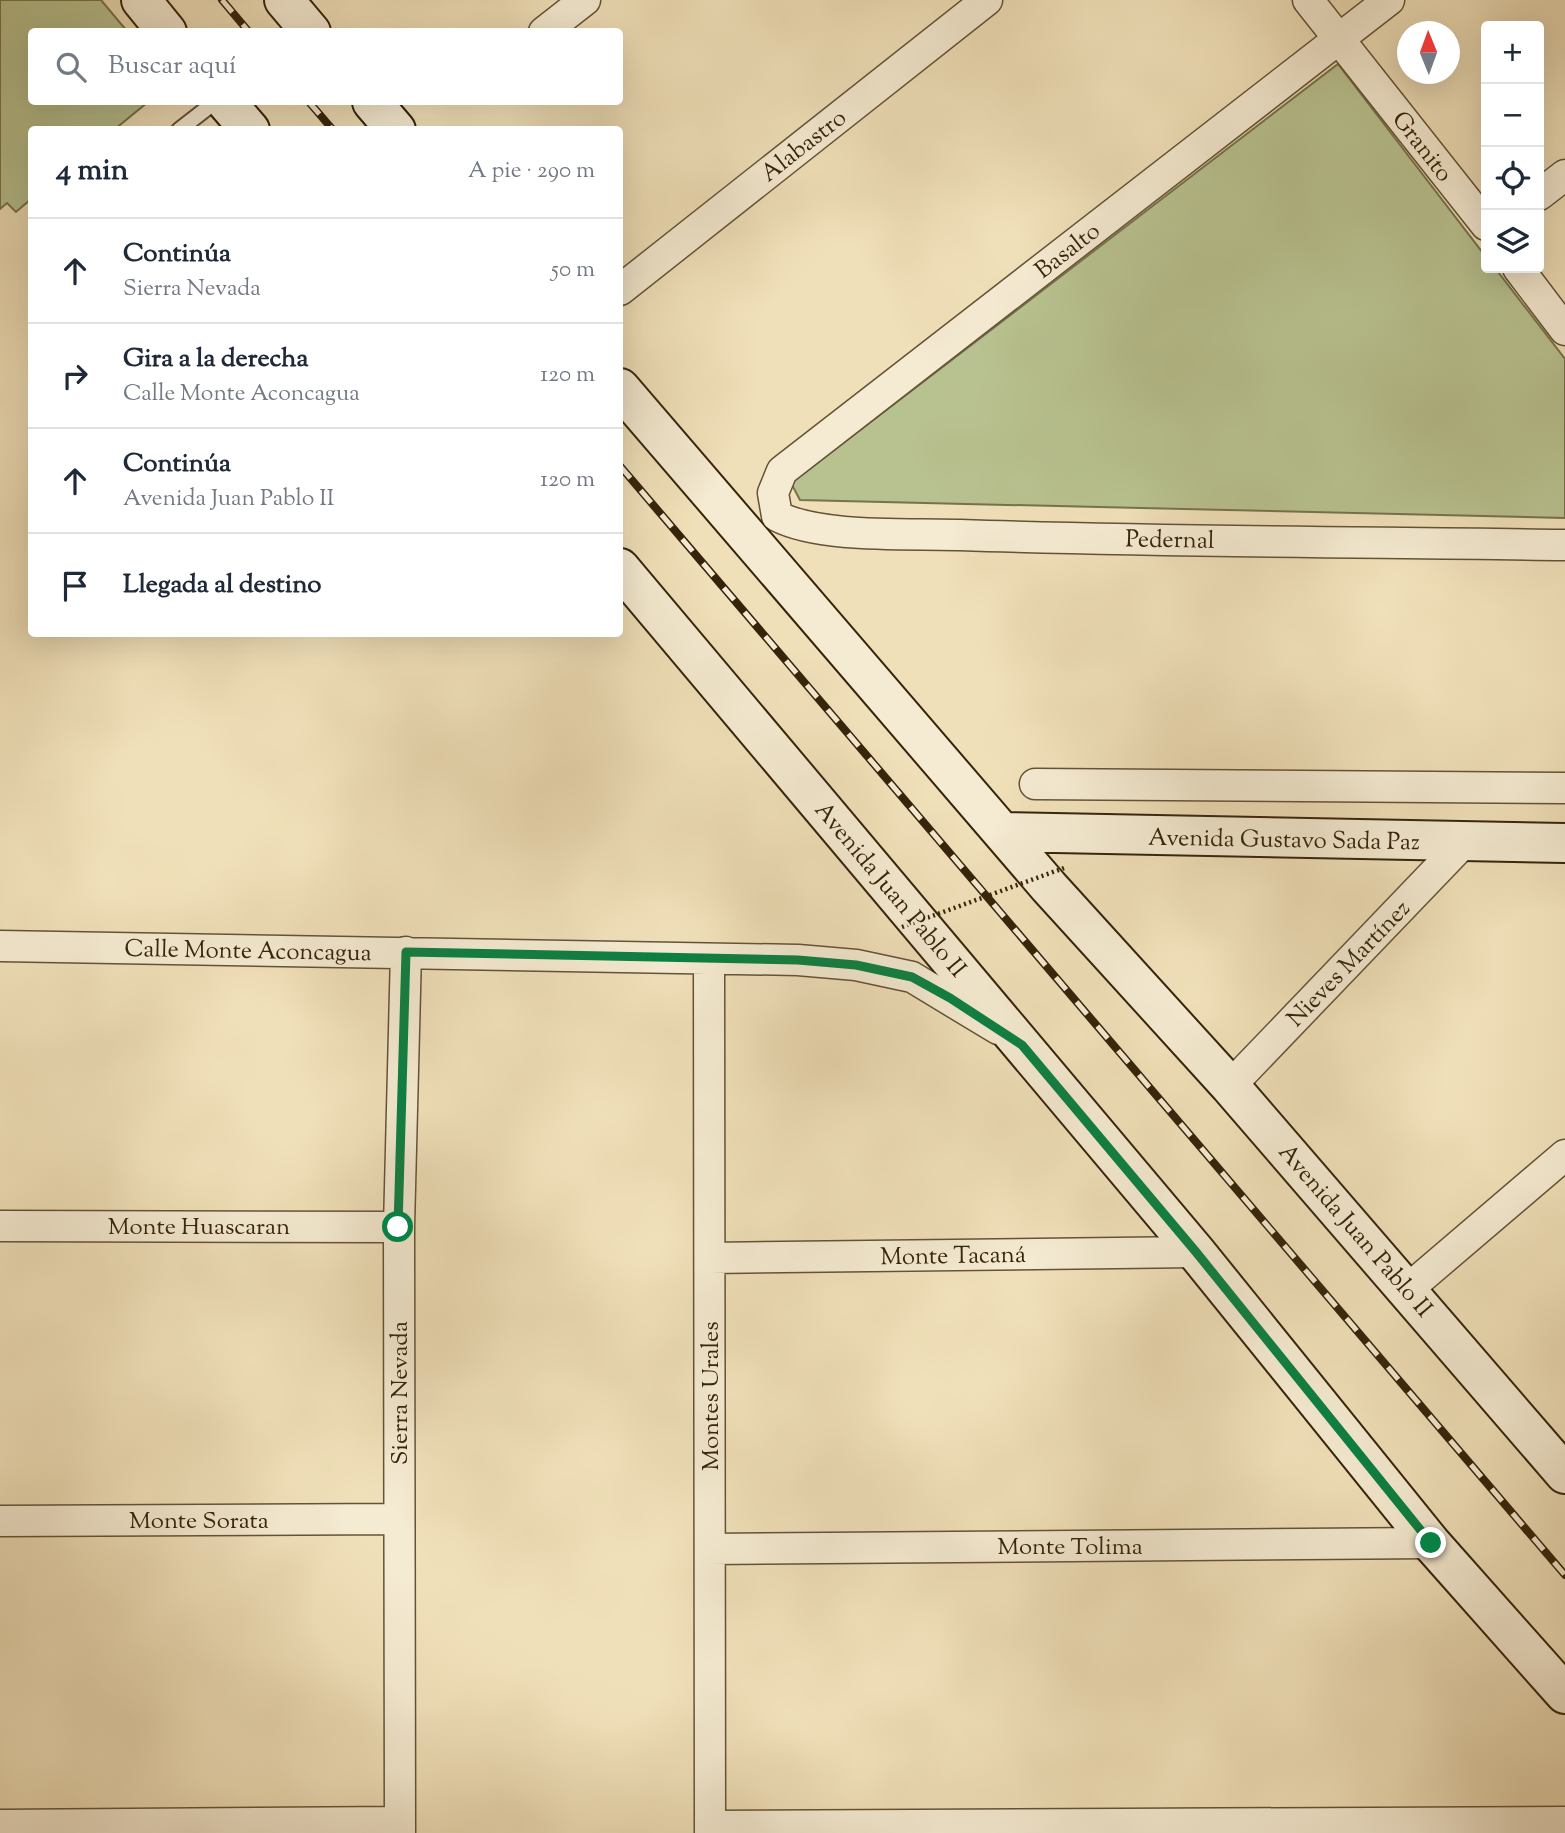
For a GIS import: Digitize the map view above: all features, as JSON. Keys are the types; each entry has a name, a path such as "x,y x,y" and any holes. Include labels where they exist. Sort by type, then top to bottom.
{"main road":[{"path":"141,0 164,28"},
{"path":"284,0 308,28"},
{"path":"229,105 247,126"},
{"path":"375,105 393,126"},
{"name":"Avenida Juan Pablo II","path":"623,391 1049,887 1230,1086 1565,1474"},
{"name":"Avenida Juan Pablo II","path":"623,572 1196,1252 1431,1543 1565,1694"},
{"name":"Avenida Gustavo Sada Paz","path":"1003,832 1565,843"}],"street":[{"path":"549,28 584,0"},
{"name":"Alabastro","path":"623,288 987,0"},
{"name":"Granito","path":"1308,0 1481,219"},
{"name":"Basalto","path":"777,516 773,493 782,471 1389,0"},
{"path":"1544,191 1565,175"},
{"path":"1522,273 1565,330"},
{"name":"Pedernal","path":"777,516 790,523 823,530 903,533 1565,545"},
{"path":"1035,784 1565,788"},
{"name":"Nieves Martínez","path":"1230,1086 1465,841"},
{"name":"Calle Monte Aconcagua","path":"0,946 798,960 887,970 912,977 950,998 1022,1045"},
{"name":"Sierra Nevada","path":"399,1827 398,1227 406,952"},
{"name":"Montes Urales","path":"709,960 710,1830"},
{"path":"1408,1289 1565,1154"},
{"name":"Monte Huascaran","path":"0,1226 398,1227"},
{"name":"Monte Tacaná","path":"711,1258 1196,1252"},
{"name":"Monte Sorata","path":"0,1521 399,1519"},
{"name":"Monte Tolima","path":"710,1549 1431,1543"},
{"path":"710,1830 1565,1822"},
{"path":"0,1825 399,1827"}],"lane":[{"path":"184,126 211,105"}],"path":[{"path":"902,927 1065,868"}],"green space":[{"path":"0,0 101,0 124,28 28,28 28,105 144,105 119,126 28,126 28,202 16,212 7,203 0,209"},
{"path":"1338,64 1481,250 1481,273 1499,273 1565,359 1565,518 800,500 791,483"}],"railway":[{"path":"222,0 246,28"},
{"path":"312,105 330,126"},
{"path":"623,470 1565,1575"}],"route":[{"path":"398,1227 406,952 798,960 856,965 912,977 950,998 1022,1045 1196,1252 1431,1543"}]}
